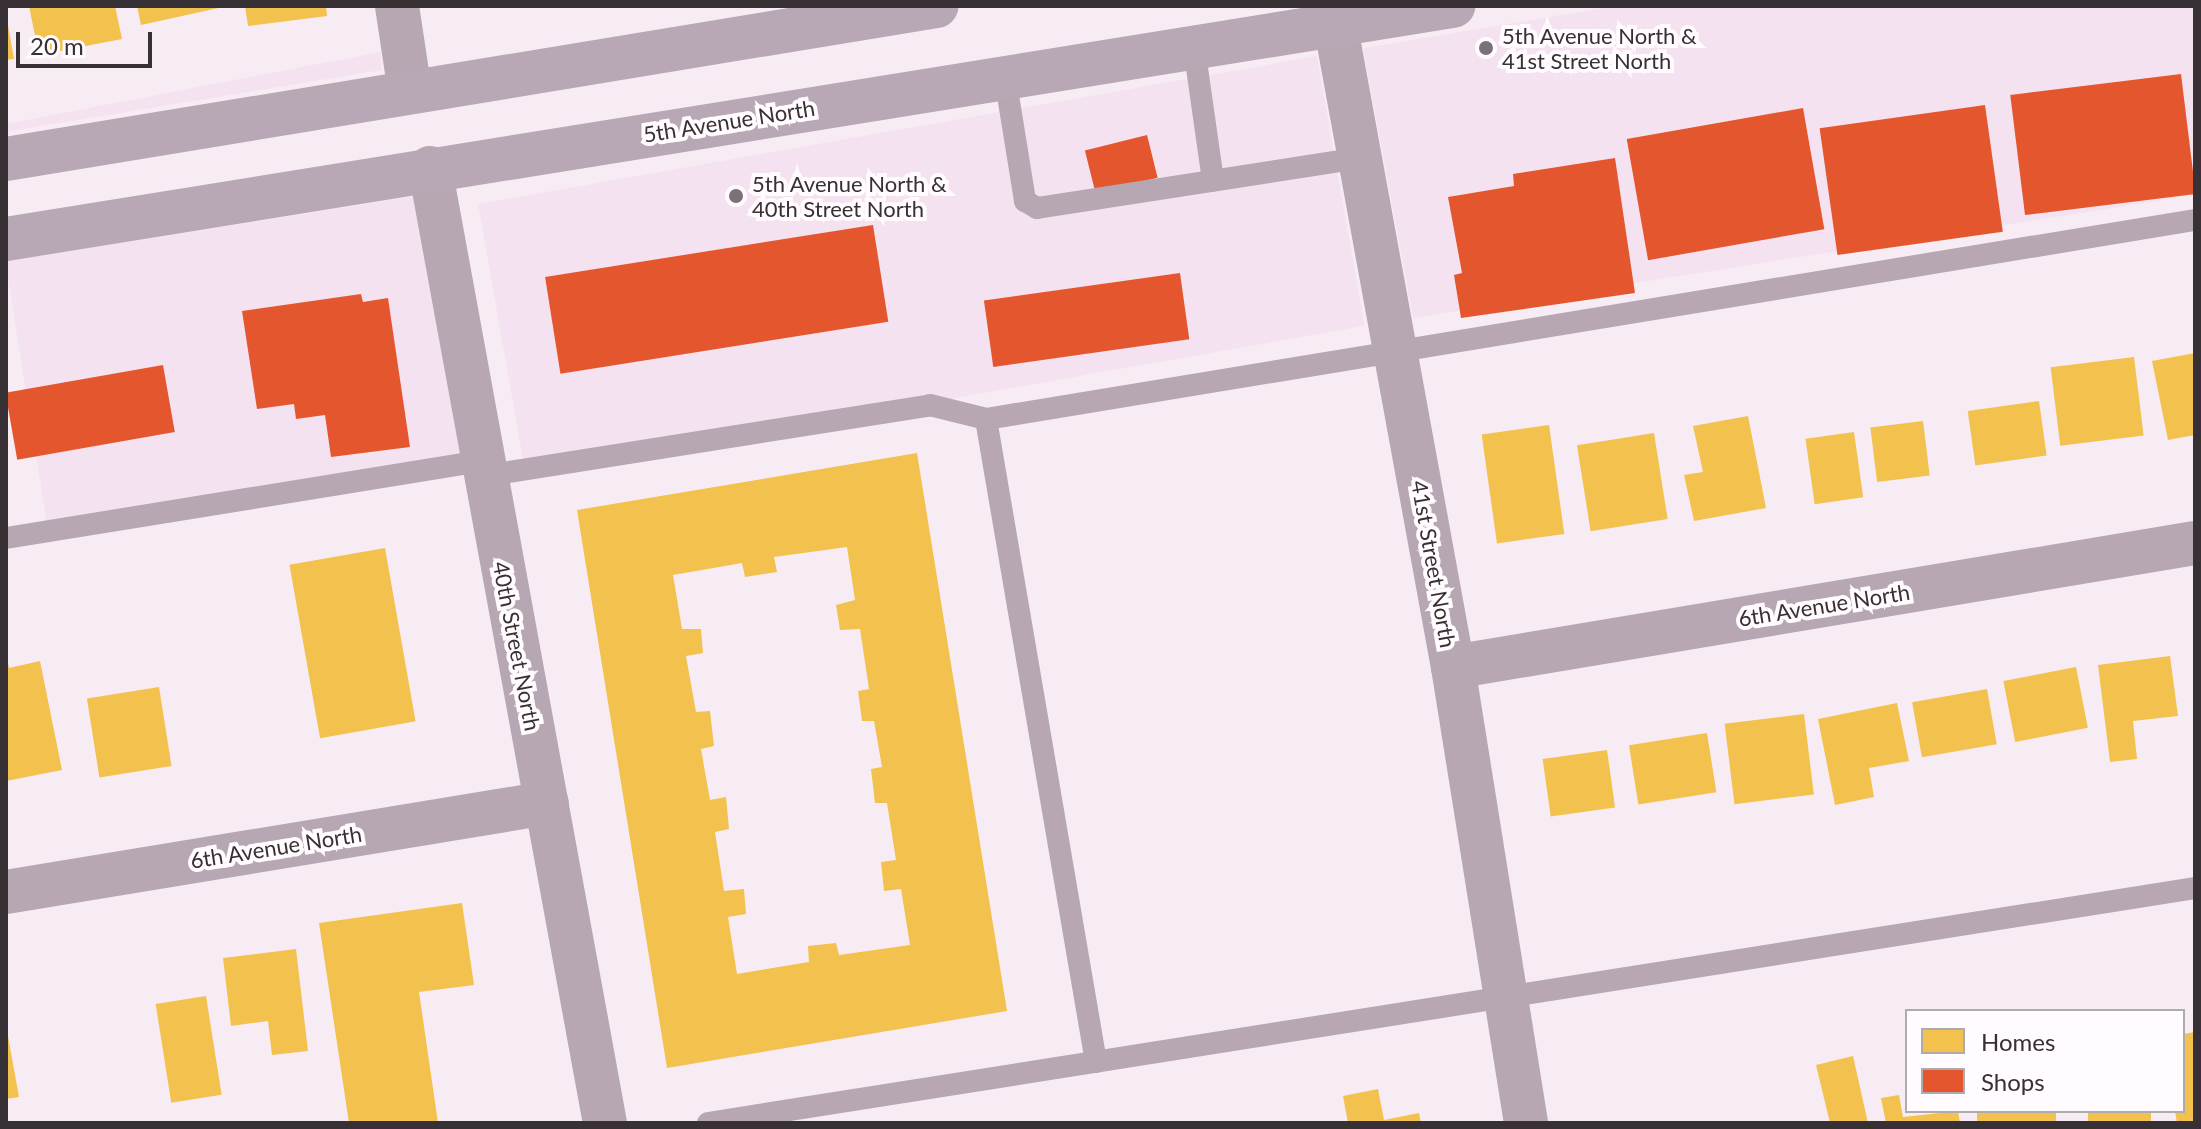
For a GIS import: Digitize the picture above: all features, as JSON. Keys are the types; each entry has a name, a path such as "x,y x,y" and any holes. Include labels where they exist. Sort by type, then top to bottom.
{"main road":[{"path":"6,159 936,6"},
{"name":"5th Avenue North","path":"6,239 430,168 1194,47 1334,16 1453,6"}],"street":[{"path":"397,6 410,92"},
{"name":"41st Street North","path":"1334,16 1453,667 1526,1123"},
{"name":"40th Street North","path":"430,168 605,1123"},
{"name":"6th Avenue North","path":"1453,667 2195,543"},
{"name":"6th Avenue North","path":"6,892 547,803"}],"lane":[{"path":"1194,47 1213,181"},
{"path":"1005,77 1025,201 1037,208 1360,158"},
{"path":"6,538 930,405 986,419 2195,220"},
{"path":"986,419 1096,1062"},
{"path":"708,1123 2195,888"}],"shaded area":[{"path":"1614,6 2195,6 2195,195 1413,318 1363,48"},
{"path":"380,52 382,70 6,132 6,124"},
{"path":"1317,56 1365,326 526,474 478,204"},
{"path":"429,194 472,468 49,535 6,261"}],"building: Homes":[{"path":"29,6 115,6 122,39 39,55"},
{"path":"137,6 223,6 223,7 141,25"},
{"path":"245,6 326,6 327,16 248,26"},
{"path":"6,14 14,59 6,60"},
{"path":"2195,353 2195,435 2168,440 2152,361"},
{"path":"2134,357 2144,435 2060,446 2051,367"},
{"path":"2039,401 2047,455 1975,465 1968,411"},
{"path":"1748,416 1766,508 1694,521 1684,475 1703,472 1693,426"},
{"path":"1923,421 1930,476 1877,482 1870,427"},
{"path":"1549,425 1564,534 1497,543 1482,434"},
{"path":"1854,432 1863,497 1815,504 1805,439"},
{"path":"1654,433 1668,519 1591,531 1577,445"},
{"path":"917,453 1007,1011 667,1068 577,510","holes":["847,547 855,600 836,605 840,630 860,629 869,689 858,691 862,721 874,721 882,767 871,769 875,803 887,803 896,860 881,862 884,891 901,889 910,945 839,955 836,943 808,946 809,962 737,974 728,917 746,914 744,889 724,891 715,832 729,829 726,797 710,800 701,749 714,746 710,711 696,712 686,656 703,653 701,629 682,629 673,575 742,563 745,577 777,572 774,557"]},
{"path":"385,548 416,721 320,738 289,565"},
{"path":"2170,656 2178,716 2133,721 2137,759 2110,762 2098,665"},
{"path":"7,659 9,668 40,661 62,770 6,781"},
{"path":"2076,667 2088,728 2015,742 2003,681"},
{"path":"159,687 172,766 99,777 87,698"},
{"path":"1987,689 1997,744 1922,757 1912,702"},
{"path":"1897,703 1909,761 1869,768 1874,797 1835,805 1818,719"},
{"path":"1804,714 1814,794 1734,804 1725,724"},
{"path":"1707,733 1716,792 1638,805 1629,745"},
{"path":"1607,750 1615,807 1551,816 1543,759"},
{"path":"462,903 474,985 419,992 438,1123 349,1123 319,923"},
{"path":"296,949 308,1051 272,1055 268,1021 231,1026 223,958"},
{"path":"206,996 222,1095 171,1103 156,1004"},
{"path":"6,1025 19,1097 6,1099"},
{"path":"2195,1032 2195,1123 2177,1123 2175,1113 2185,1113 2185,1034"},
{"path":"1853,1056 1868,1123 1830,1123 1816,1065"},
{"path":"1378,1089 1384,1120 1419,1113 1421,1123 1348,1123 1343,1096"},
{"path":"1899,1095 1903,1117 1958,1113 1960,1123 1886,1123 1881,1098"},
{"path":"1977,1113 2056,1113 2056,1123 1977,1123"},
{"path":"2088,1113 2151,1113 2151,1123 2088,1123"}],"building: Shops":[{"path":"2181,74 2195,194 2025,215 2010,95"},
{"path":"1985,105 2003,232 1837,255 1820,128"},
{"path":"1803,108 1824,229 1648,260 1627,139"},
{"path":"1147,135 1158,178 1096,193 1085,150"},
{"path":"1615,158 1635,293 1461,318 1454,275 1462,273 1448,197 1514,186 1513,174"},
{"path":"873,225 888,322 560,374 545,277"},
{"path":"1180,273 1189,339 993,367 984,301"},
{"path":"361,294 363,302 388,298 410,447 331,457 325,415 296,419 294,404 257,409 242,311"},
{"path":"163,365 175,432 17,460 6,393"}],"place":[{"name":"5th Avenue North & 41st Street North","path":"1486,48"},
{"name":"5th Avenue North & 40th Street North","path":"736,196"}]}
